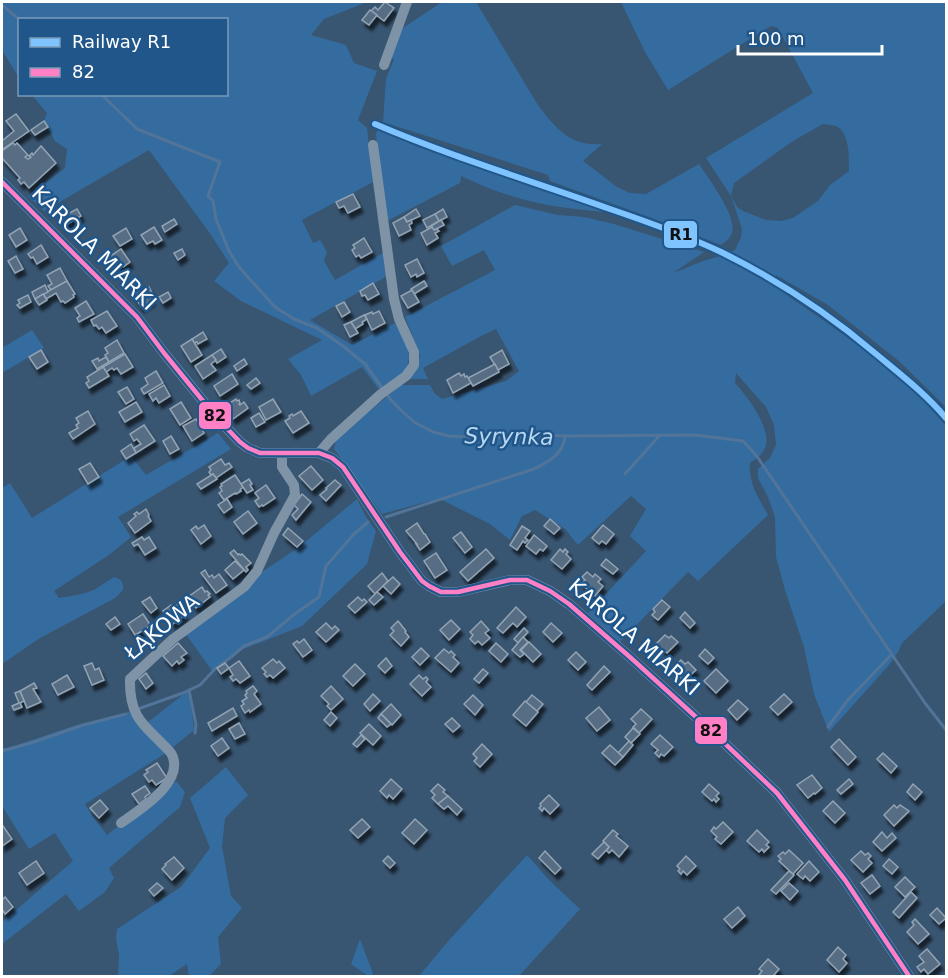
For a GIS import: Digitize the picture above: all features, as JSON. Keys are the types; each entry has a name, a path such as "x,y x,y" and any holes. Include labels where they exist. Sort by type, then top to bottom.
{"street":[{"path":"384,64 407,2"},
{"path":"319,453 331,439 414,365 410,342 399,319 394,299 373,145"},
{"name":"KAROLA MIARKI","path":"2,182 137,317 216,417 240,442 260,453 319,453 332,458 343,467 422,581 441,592 458,592 510,580 527,580 550,591 569,604 631,658 777,793 845,880 909,976"},
{"name":"ŁĄKOWA","path":"121,823 168,784 175,767 174,756 150,734 137,717 132,703 130,679 173,639 244,587 257,571 274,532 295,495 294,485 282,467 282,453"}],"shaded area":[{"path":"2,2 367,2 324,19 311,35 346,45 354,63 377,71 358,120 367,128 373,182 302,220 313,243 320,240 327,252 324,261 335,280 383,253 387,276 310,320 352,345 399,321 409,357 406,368 380,391 362,367 311,396 301,375 288,359 322,340 241,301 214,281 229,263 149,150 44,211 28,196 65,168 67,149 55,141 44,121 47,113 33,96 228,96 228,18 18,18 18,76 2,50"},
{"path":"442,2 476,2 538,105 551,121 573,139 591,144 602,144 583,161 617,187 630,193 646,194 699,164 727,209 733,228 729,238 721,245 550,181 548,175 383,122 386,79 394,59 390,58 400,30"},
{"path":"621,2 946,2 946,407 899,361 828,305 776,275 774,286 882,363 915,392 946,426 946,601 902,643 889,665 829,732 814,694 804,647 776,557 775,517 758,478 758,469 770,458 776,445 774,425 766,407 736,373 735,383 758,415 766,434 764,450 750,463 750,470 755,491 768,515 698,581 688,572 620,642 588,613 646,551 630,536 646,509 631,496 578,545 565,529 535,510 522,516 510,540 490,524 440,499 382,514 334,449 336,439 401,385 430,385 435,394 442,399 506,381 519,371 496,329 423,368 428,379 406,379 417,369 420,355 405,317 495,270 484,250 452,266 441,246 515,205 614,224 704,252 673,273 735,250 742,229 731,196 706,158 813,93 778,28 771,26 668,90 645,52","holes":["823,124 838,127 845,136 849,171 830,185 818,201 793,218 781,221 766,220 743,211 737,207 731,196 734,183 793,141"]},
{"path":"378,129 418,147 505,174 606,212 532,202 461,176 460,183 385,222 377,150"},
{"path":"32,330 44,348 2,373 2,348"},
{"path":"218,433 231,449 118,517 131,537 109,555 54,591 59,598 82,594 94,590 114,577 121,580 123,588 121,592 115,598 40,638 2,664 2,488 10,483 32,518 131,456 146,475"},
{"path":"357,499 376,531 367,564 302,626 236,652 213,672 185,633 262,572 299,547"},
{"path":"189,690 194,730 166,753 85,804 107,835 176,781 185,792 180,807 109,868 114,878 105,892 79,911 66,894 2,944 2,922 73,861 55,833 29,849 2,806 2,748 129,712 148,722"},
{"path":"226,767 248,795 225,818 222,847 231,896 242,908 218,937 221,964 209,976 189,976 187,964 169,976 118,976 117,929 181,887 210,848 190,798"},
{"path":"527,855 549,880 580,909 519,976 419,976 450,939"},
{"path":"360,939 373,976 368,976 351,964"}],"building":[{"path":"385,2 394,8 384,21 371,11 375,7 378,10"},
{"path":"370,10 377,15 369,25 362,20"},
{"path":"16,114 29,131 3,149 2,141 14,131 6,121"},
{"path":"44,121 48,127 35,135 31,130"},
{"path":"13,143 15,145 17,143 28,155 25,157 28,159 41,146 56,163 29,188 24,182 21,184 18,180 20,178 2,158 2,151"},
{"path":"353,194 360,207 348,213 344,206 339,208 336,202"},
{"path":"77,209 81,216 64,226 60,218"},
{"path":"416,209 420,216 407,222 404,217"},
{"path":"443,209 447,217 439,221 435,214"},
{"path":"435,214 439,221 427,228 423,220"},
{"path":"404,217 407,222 411,220 412,223 409,225 411,230 399,236 393,223"},
{"path":"174,219 177,224 165,232 162,226"},
{"path":"441,220 444,225 434,230 431,226"},
{"path":"154,227 162,240 155,244 153,241 147,244 141,235"},
{"path":"432,227 439,231 435,233 438,238 427,245 421,233"},
{"path":"20,228 27,240 16,247 9,235"},
{"path":"126,228 132,239 120,246 113,236"},
{"path":"364,238 372,252 361,258 359,255 356,257 352,250 355,248 353,245"},
{"path":"41,245 48,257 37,264 28,254"},
{"path":"121,249 130,262 123,267 121,264 116,267 109,257"},
{"path":"182,249 185,255 178,260 174,253"},
{"path":"16,256 23,269 15,273 8,261"},
{"path":"417,259 424,273 411,277 405,265"},
{"path":"60,268 67,281 51,290 48,286 52,284 47,275"},
{"path":"67,281 75,294 74,297 65,303 61,302 56,293 46,299 43,294"},
{"path":"424,281 427,286 414,294 411,289"},
{"path":"373,283 379,294 368,300 365,295 362,296 360,291"},
{"path":"45,285 48,292 35,299 32,292"},
{"path":"149,287 152,300 141,307 134,295"},
{"path":"412,290 419,302 408,308 401,296"},
{"path":"168,292 171,298 163,303 159,297"},
{"path":"43,294 47,300 39,305 35,299"},
{"path":"28,295 31,302 20,308 17,305 20,303 18,300"},
{"path":"86,301 94,314 79,322 77,318 80,316 75,308"},
{"path":"344,302 350,312 342,317 336,306"},
{"path":"107,311 117,326 106,333 102,327 99,329 96,325 94,326 91,320"},
{"path":"379,311 385,323 372,330 365,315"},
{"path":"364,315 367,319 355,329 351,322"},
{"path":"351,322 358,333 350,337 344,325"},
{"path":"203,332 207,339 198,344 194,343 192,339"},
{"path":"192,339 202,355 191,362 181,346"},
{"path":"117,340 124,353 109,362 105,355 108,353 105,348"},
{"path":"221,349 226,357 217,363 212,355"},
{"path":"41,350 48,362 37,369 29,357"},
{"path":"502,350 509,364 498,370 490,357"},
{"path":"125,354 133,367 121,374 117,368 106,372 103,367"},
{"path":"212,355 216,360 211,364 216,370 203,379 195,366"},
{"path":"106,357 109,362 97,369 92,361 98,358 99,361"},
{"path":"244,359 247,364 237,371 234,366"},
{"path":"495,364 499,372 473,386 468,378"},
{"path":"103,367 109,376 89,388 86,383 89,381 87,377"},
{"path":"156,371 163,383 144,394 141,389 148,384 145,378"},
{"path":"459,373 461,376 464,374 465,377 467,376 471,383 453,393 447,380"},
{"path":"232,374 238,384 220,396 214,386"},
{"path":"256,378 260,383 251,389 247,385"},
{"path":"164,385 170,396 159,403 156,398 153,401 149,394"},
{"path":"127,387 134,399 126,404 118,392"},
{"path":"236,399 239,400 240,405 244,402 248,408 233,419 225,406"},
{"path":"273,399 281,412 266,420 259,407"},
{"path":"136,402 142,412 125,422 119,412"},
{"path":"181,402 191,418 180,425 170,409"},
{"path":"88,411 95,424 73,439 69,433 78,428 76,425 79,423 76,418"},
{"path":"301,411 309,423 293,433 285,421 292,414 293,416"},
{"path":"259,413 265,422 256,427 251,418"},
{"path":"196,419 204,433 192,441 183,426"},
{"path":"144,425 155,441 136,453 134,448 141,444 137,439 134,441 130,434"},
{"path":"171,436 179,449 170,454 163,441"},
{"path":"131,444 136,453 126,459 121,451"},
{"path":"221,459 225,465 229,463 232,467 216,478 209,472 211,470 209,467"},
{"path":"90,463 99,477 88,484 79,469"},
{"path":"311,466 323,480 312,490 299,476"},
{"path":"213,474 217,479 201,489 197,484"},
{"path":"235,475 243,487 241,491 224,500 219,493 222,491 221,484"},
{"path":"249,479 253,490 247,493 241,484"},
{"path":"335,480 341,485 326,501 320,495"},
{"path":"266,485 275,498 259,507 255,501 259,498 255,493"},
{"path":"302,494 311,502 296,520 292,515 298,509 294,505"},
{"path":"227,499 232,507 224,513 218,505"},
{"path":"146,509 151,521 135,533 128,523 136,516 134,514 137,512 139,514"},
{"path":"248,511 257,523 243,534 234,522"},
{"path":"550,519 560,528 554,534 544,526"},
{"path":"417,523 430,542 420,550 406,531"},
{"path":"204,525 211,536 201,544 191,530 196,526 198,529"},
{"path":"603,525 614,534 606,544 602,541 599,544 592,538"},
{"path":"522,526 530,531 525,538 528,540 525,543 523,541 517,550 510,545"},
{"path":"288,528 303,541 297,547 283,535"},
{"path":"461,532 472,547 465,553 453,538"},
{"path":"534,535 547,546 536,554 526,546"},
{"path":"142,537 144,540 149,537 156,548 145,555 138,544 134,546 132,543"},
{"path":"486,549 494,558 468,581 460,572"},
{"path":"560,549 563,552 565,549 571,559 562,569 551,560"},
{"path":"234,550 251,563 246,567 248,570 246,572 230,553"},
{"path":"436,553 447,570 435,578 424,561"},
{"path":"606,559 618,569 613,574 601,565"},
{"path":"235,561 244,570 233,579 225,570"},
{"path":"205,570 209,577 212,575 214,578 219,574 227,585 216,593 201,573"},
{"path":"587,572 601,579 598,582 603,586 595,596 581,584 585,580 582,577"},
{"path":"382,573 388,581 375,594 368,586"},
{"path":"393,577 400,584 391,594 383,586"},
{"path":"202,587 210,594 208,595 210,597 196,608 188,597"},
{"path":"377,592 383,597 374,605 369,600"},
{"path":"150,597 157,608 151,613 142,602"},
{"path":"358,597 367,602 355,613 348,606"},
{"path":"662,600 670,607 658,620 652,615 655,612 653,609"},
{"path":"171,605 173,608 177,605 185,615 173,624 163,611"},
{"path":"516,607 526,617 517,627 513,623 503,633 497,628"},
{"path":"685,612 695,623 690,628 680,618"},
{"path":"143,614 151,626 135,635 128,624"},
{"path":"115,617 120,624 111,630 106,624"},
{"path":"451,620 460,629 449,640 440,630"},
{"path":"398,621 409,637 401,646 390,635 394,631 391,628"},
{"path":"481,621 489,630 485,633 490,638 482,645 478,641 475,644 470,639 473,635 470,632"},
{"path":"326,623 332,629 335,626 339,630 326,642 316,632"},
{"path":"551,623 562,633 553,642 543,632"},
{"path":"524,628 528,632 518,643 514,639"},
{"path":"665,635 669,638 671,636 678,642 667,653 656,644"},
{"path":"523,637 528,642 520,650 524,654 520,657 512,650"},
{"path":"304,639 312,650 303,657 293,644"},
{"path":"529,642 541,654 533,662 521,650"},
{"path":"178,643 187,653 181,657 184,660 179,664 177,661 172,666 163,656"},
{"path":"496,643 508,654 501,662 489,651"},
{"path":"421,648 429,656 420,665 412,657"},
{"path":"444,649 449,653 451,651 459,663 451,672 435,658"},
{"path":"705,649 714,658 708,664 699,656"},
{"path":"576,652 586,662 578,670 568,660"},
{"path":"386,658 392,666 385,673 378,666"},
{"path":"273,659 277,663 279,661 285,668 273,678 270,675 267,677 262,668"},
{"path":"681,660 685,664 688,662 696,670 684,681 672,669"},
{"path":"239,661 250,676 240,683 236,679 233,681 230,677 233,675 229,668"},
{"path":"92,663 95,670 99,668 104,680 92,685 84,666"},
{"path":"225,663 229,668 221,674 217,668"},
{"path":"355,664 365,674 353,686 343,676"},
{"path":"604,666 610,672 592,690 587,685"},
{"path":"483,669 488,673 479,683 474,679"},
{"path":"716,669 728,681 716,693 704,681"},
{"path":"146,673 153,683 146,689 139,679"},
{"path":"67,675 74,687 58,695 52,684"},
{"path":"419,675 423,679 426,677 428,679 426,682 431,687 422,696 410,684"},
{"path":"34,683 37,688 33,689 41,702 27,708 20,691"},
{"path":"253,686 257,691 254,694 261,704 245,713 241,706 244,704 242,701 247,698 246,691"},
{"path":"331,686 343,699 331,710 327,706 329,704 321,696"},
{"path":"20,691 24,701 20,703 22,707 14,710 12,706 19,703 15,693"},
{"path":"373,694 380,701 370,711 364,704"},
{"path":"784,694 792,702 778,715 770,707"},
{"path":"473,695 483,705 475,715 464,704"},
{"path":"532,695 543,704 537,711 526,702"},
{"path":"738,700 748,709 737,720 728,710"},
{"path":"525,701 538,712 526,726 513,715"},
{"path":"391,704 401,715 392,725 381,714"},
{"path":"599,707 610,720 597,731 586,718"},
{"path":"233,708 237,716 212,731 208,723"},
{"path":"641,709 652,719 639,733 633,727 636,724 631,719"},
{"path":"331,712 337,718 330,726 324,720"},
{"path":"381,714 391,724 387,727 378,718"},
{"path":"452,718 460,726 453,732 445,724"},
{"path":"239,723 245,734 235,739 229,729"},
{"path":"369,724 381,736 373,745 360,733"},
{"path":"633,728 640,734 631,743 625,737"},
{"path":"361,735 365,739 357,747 353,744"},
{"path":"660,735 673,747 664,756 661,754 659,757 655,753 658,750 651,744"},
{"path":"222,738 229,748 218,756 211,746"},
{"path":"839,739 856,757 848,765 831,747"},
{"path":"629,741 633,745 623,757 618,753"},
{"path":"482,744 492,754 480,767 474,761 477,758 473,754"},
{"path":"610,745 623,757 615,765 602,753"},
{"path":"883,753 897,766 891,773 877,759"},
{"path":"157,763 167,778 156,785 152,780 149,782 144,775 148,772 146,770"},
{"path":"812,775 822,788 808,798 797,785"},
{"path":"391,779 402,789 393,799 389,795 387,798 380,791"},
{"path":"849,779 853,784 841,794 837,790"},
{"path":"438,784 448,796 438,804 432,798 435,795 431,791"},
{"path":"709,784 719,793 716,796 719,799 716,802 702,792"},
{"path":"913,784 922,792 915,800 907,792"},
{"path":"145,786 150,793 139,804 132,794"},
{"path":"549,795 559,805 550,814 544,808 542,811 539,808"},
{"path":"448,796 462,809 457,815 448,806 444,809 438,804"},
{"path":"100,800 108,809 99,818 90,808"},
{"path":"833,801 845,813 835,823 823,811"},
{"path":"894,805 897,808 900,805 909,811 894,826 884,815"},
{"path":"362,819 370,827 358,838 350,830"},
{"path":"415,819 427,830 414,844 402,833"},
{"path":"723,822 733,832 721,844 711,831"},
{"path":"2,827 12,839 2,846"},
{"path":"613,830 618,834 616,836 628,846 619,857 612,850 609,853 606,850 609,847 603,841"},
{"path":"757,830 769,842 766,845 769,847 764,852 762,849 759,852 747,841"},
{"path":"882,832 887,838 892,833 896,838 882,851 873,842"},
{"path":"604,842 609,847 598,859 592,854"},
{"path":"789,850 803,863 793,874 779,861 781,859 778,856"},
{"path":"545,851 561,868 555,874 539,858"},
{"path":"861,851 871,856 868,859 872,863 863,872 851,860"},
{"path":"388,856 395,863 390,868 383,861"},
{"path":"686,856 696,866 687,875 683,871 681,874 677,866"},
{"path":"174,857 184,868 172,880 162,869"},
{"path":"889,859 898,867 892,874 883,866"},
{"path":"36,861 44,873 27,885 19,873"},
{"path":"809,861 819,872 810,881 805,876 803,879 797,874"},
{"path":"789,871 794,875 776,894 771,890"},
{"path":"872,875 880,886 870,894 861,883"},
{"path":"905,877 915,887 905,897 895,887"},
{"path":"157,883 163,888 154,896 149,890"},
{"path":"789,883 798,891 790,900 781,891"},
{"path":"911,892 917,898 899,918 893,912"},
{"path":"5,897 13,907 5,914 2,909 2,900"},
{"path":"738,907 745,916 732,928 724,919"},
{"path":"937,908 946,918 939,924 930,915"},
{"path":"915,919 929,934 918,944 907,932 914,925 912,922"},
{"path":"838,947 846,955 843,959 847,963 839,972 827,960"},
{"path":"927,949 940,964 928,974 924,969 921,972 917,967 924,962 919,956"},
{"path":"768,959 779,969 773,976 761,976 759,975 762,971 759,969"}],"waterway":[{"name":"Syrynka","path":"2,5 18,18"},
{"name":"Syrynka","path":"103,96 137,129 220,162 208,196 213,201 216,219 229,251 239,267 275,307 294,319 317,328 365,364 391,400 414,422 433,432 449,436 695,435 743,441 756,455 925,703 946,730"},
{"path":"625,474 660,435"},
{"path":"386,517 534,469 558,453 565,436"},
{"path":"138,709 200,685 215,669 244,646 267,637 319,597 326,566 353,535 368,522"},
{"path":"828,727 847,701 892,654"},
{"path":"189,690 196,725 195,733"},
{"path":"2,751 126,714"}],"rail line":[{"name":"R1","path":"375,124 463,158 666,229 742,262 802,298 840,325 912,384 946,418"}],"transit line":[{"name":"82","path":"2,182 137,317 216,417 240,442 260,453 319,453 332,458 343,467 422,581 441,592 458,592 510,580 527,580 550,591 569,604 631,658 777,793 845,880 909,976"}]}
